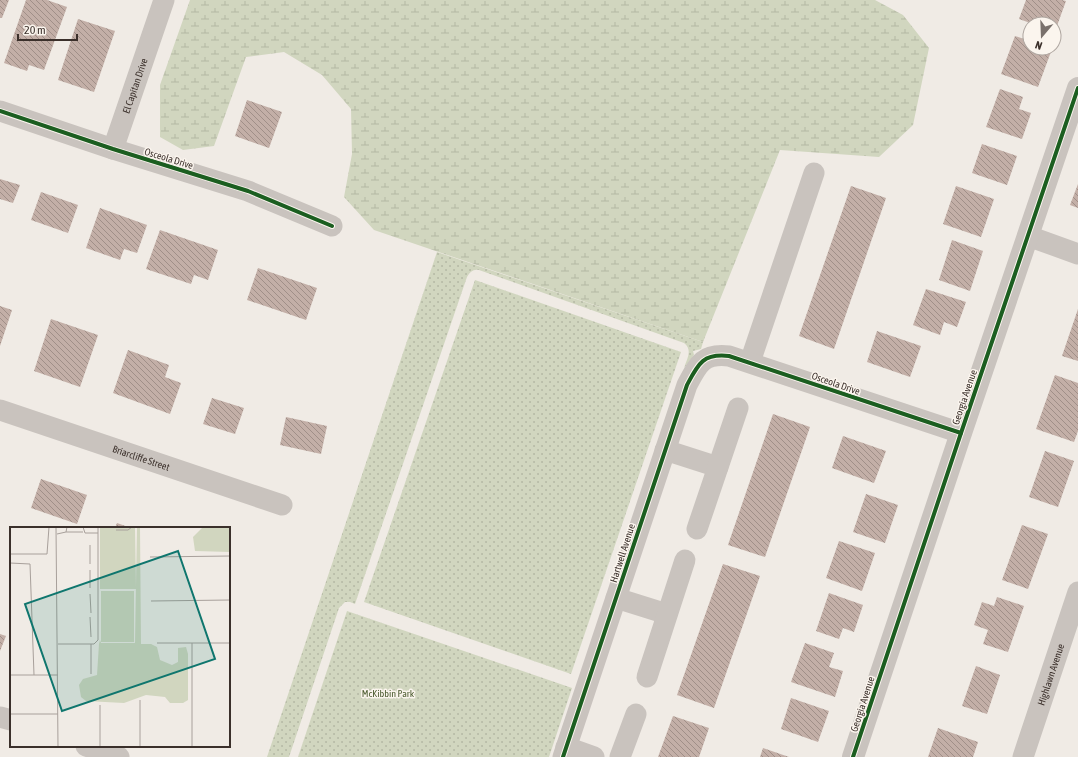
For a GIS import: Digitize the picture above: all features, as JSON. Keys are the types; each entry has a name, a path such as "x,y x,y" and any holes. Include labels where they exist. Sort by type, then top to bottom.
{"street":[{"name":"El Capitan Drive","path":"113,149 164,0"},
{"name":"Georgia Avenue","path":"853,757 960,433 1078,88"},
{"name":"Osceola Drive","path":"0,111 113,149 248,191 332,226"},
{"path":"750,362 814,173"},
{"path":"1028,236 1078,254"},
{"name":"Osceola Drive","path":"705,358 718,354 730,356 960,433"},
{"name":"Hartwell Avenue","path":"565,752 687,384 695,369 705,358"},
{"path":"697,529 738,408"},
{"name":"Briarcliffe Street","path":"0,410 282,505"},
{"path":"665,450 718,467"},
{"path":"647,677 685,560"},
{"name":"Highlawn Avenue","path":"1023,757 1078,592"},
{"path":"616,598 667,614"},
{"path":"620,757 636,714"},
{"path":"0,717 10,720"},
{"path":"89,747 119,757"},
{"path":"565,752 594,757"}],"green space":[{"path":"190,0 875,0 903,15 929,48 913,125 879,157 780,150 703,342 374,230 344,197 352,154 351,109 322,75 284,52 246,57 214,146 183,150 160,137 160,85"},
{"path":"437,252 703,342 701,349 693,351 694,355 684,368 689,352 684,343 479,270 473,270 467,277 355,604 345,602 339,608 289,757 267,757"},
{"path":"475,280 681,352 571,674 364,602"},
{"name":"McKibbin Park","path":"347,611 572,688 549,757 298,757"}],"building":[{"path":"0,0 9,0 2,18 0,18"},
{"path":"26,0 47,0 67,7 44,70 29,65 27,71 4,63"},
{"path":"1026,0 1066,1 1061,16 1022,16 1022,20 1019,19"},
{"path":"78,19 115,31 94,92 58,80"},
{"path":"1015,36 1022,38 1022,56 1049,56 1038,87 1001,74"},
{"path":"1000,89 1023,97 1019,109 1031,113 1022,139 986,127"},
{"path":"247,100 282,112 269,148 235,136"},
{"path":"982,144 1017,156 1007,185 972,173"},
{"path":"0,179 20,185 13,203 0,199"},
{"path":"1078,184 1078,208 1070,205"},
{"path":"851,186 886,198 834,349 799,336"},
{"path":"956,186 994,199 981,237 943,224"},
{"path":"41,192 78,205 68,233 31,220"},
{"path":"100,208 147,225 137,253 124,249 120,260 86,248"},
{"path":"160,230 218,250 208,280 194,275 191,284 146,269"},
{"path":"952,240 983,251 970,291 939,280"},
{"path":"258,268 317,288 306,320 247,300"},
{"path":"926,289 966,302 957,327 944,322 940,335 913,325"},
{"path":"0,306 12,310 0,346"},
{"path":"1078,309 1078,361 1062,356"},
{"path":"51,319 98,335 80,387 34,371"},
{"path":"877,331 921,346 910,377 867,362"},
{"path":"128,350 169,365 165,377 181,383 170,414 113,393"},
{"path":"1055,375 1078,383 1078,431 1074,442 1036,429"},
{"path":"212,398 244,408 235,434 203,424"},
{"path":"773,414 810,427 765,557 728,545"},
{"path":"286,417 327,426 321,454 280,445"},
{"path":"843,436 886,451 874,483 832,468"},
{"path":"1045,451 1074,461 1058,507 1029,497"},
{"path":"41,479 87,495 77,524 31,508"},
{"path":"866,494 898,505 885,543 853,532"},
{"path":"117,523 128,527 115,527"},
{"path":"1022,525 1048,534 1028,589 1002,580"},
{"path":"839,541 875,553 862,591 826,578"},
{"path":"723,564 760,576 714,708 677,695"},
{"path":"829,593 863,605 854,632 843,628 839,639 816,631"},
{"path":"997,597 1024,606 1008,652 983,644 988,630 974,625 982,602 994,606"},
{"path":"0,634 6,636 0,651"},
{"path":"805,643 834,653 829,667 843,671 835,697 791,682"},
{"path":"976,666 1000,675 987,714 962,706"},
{"path":"791,698 829,711 818,742 781,729"},
{"path":"673,716 709,728 699,757 658,757"},
{"path":"938,728 978,742 973,757 928,757"},
{"path":"763,748 789,757 760,757"}],"cycle path":[{"path":"853,757 1078,88"},
{"path":"0,111 113,149 248,191 332,226"},
{"path":"563,757 687,385 702,362 713,356 729,356 961,433"}]}
